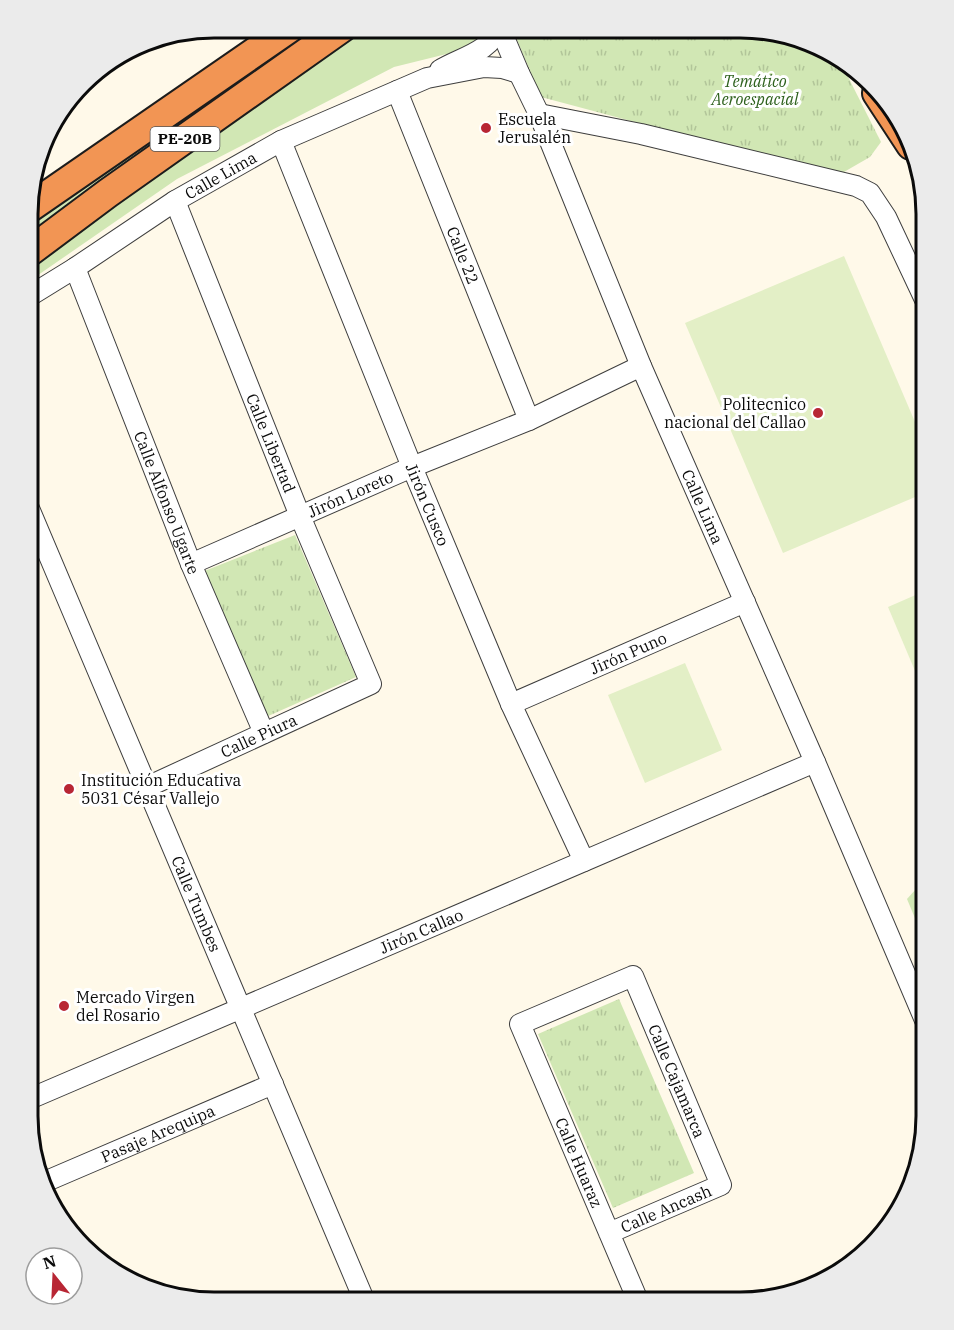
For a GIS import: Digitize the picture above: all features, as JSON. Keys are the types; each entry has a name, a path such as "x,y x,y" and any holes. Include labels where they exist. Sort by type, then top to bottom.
{"highway":[{"name":"PE-20B","path":"38,202 277,37"},
{"name":"PE-20B","path":"37,245 329,37"}],"street":[{"name":"Calle Lima","path":"37,291 175,201 281,141 427,78 486,47 494,37"},
{"path":"503,37 519,73"},
{"name":"Calle Lima","path":"427,78 484,67 502,68 519,73 641,366 815,762 916,999"},
{"name":"Calle 22","path":"397,91 529,420"},
{"path":"538,114 641,134 856,186 870,193 886,217 916,281"},
{"name":"Jirón Cusco","path":"281,141 412,467 511,704 584,861"},
{"name":"Calle Libertad","path":"175,201 300,516 371,684"},
{"name":"Calle Alfonso Ugarte","path":"75,268 191,564 264,733"},
{"name":"Jirón Loreto","path":"191,564 412,467 529,420 641,366"},
{"name":"Calle Tumbes","path":"37,545 147,787 361,1292"},
{"name":"Jirón Puno","path":"511,704 745,603"},
{"name":"Calle Piura","path":"147,787 371,684"},
{"name":"Jirón Callao","path":"37,1096 815,762"},
{"name":"Calle Cajamarca","path":"520,1024 633,976 721,1185"},
{"name":"Calle Huaraz","path":"520,1024 634,1292"},
{"name":"Pasaje Arequipa","path":"50,1180 273,1084"},
{"name":"Calle Ancash","path":"609,1233 721,1185"}],"green space":[{"path":"294,37 314,37 37,232 37,213"},
{"path":"355,37 492,37 495,42 394,67 177,179 37,276 37,259"},
{"name":"Temático Aeroespacial","path":"516,37 741,37 764,39 786,43 808,51 846,73 881,142 870,157 837,176 541,97"},
{"path":"844,256 916,424 916,497 783,553 685,323"},
{"path":"295,535 356,677 266,717 202,572"},
{"path":"916,595 916,673 888,607"},
{"path":"685,663 722,750 645,783 608,695"},
{"path":"916,889 916,921 907,899"},
{"path":"619,999 694,1173 613,1208 538,1034"}],"place":[{"name":"Escuela Jerusalén","path":"486,128"},
{"name":"Politecnico nacional del Callao","path":"818,413"},
{"name":"Institución Educativa 5031 César Vallejo","path":"69,789"},
{"name":"Mercado Virgen del Rosario","path":"64,1006"}]}
